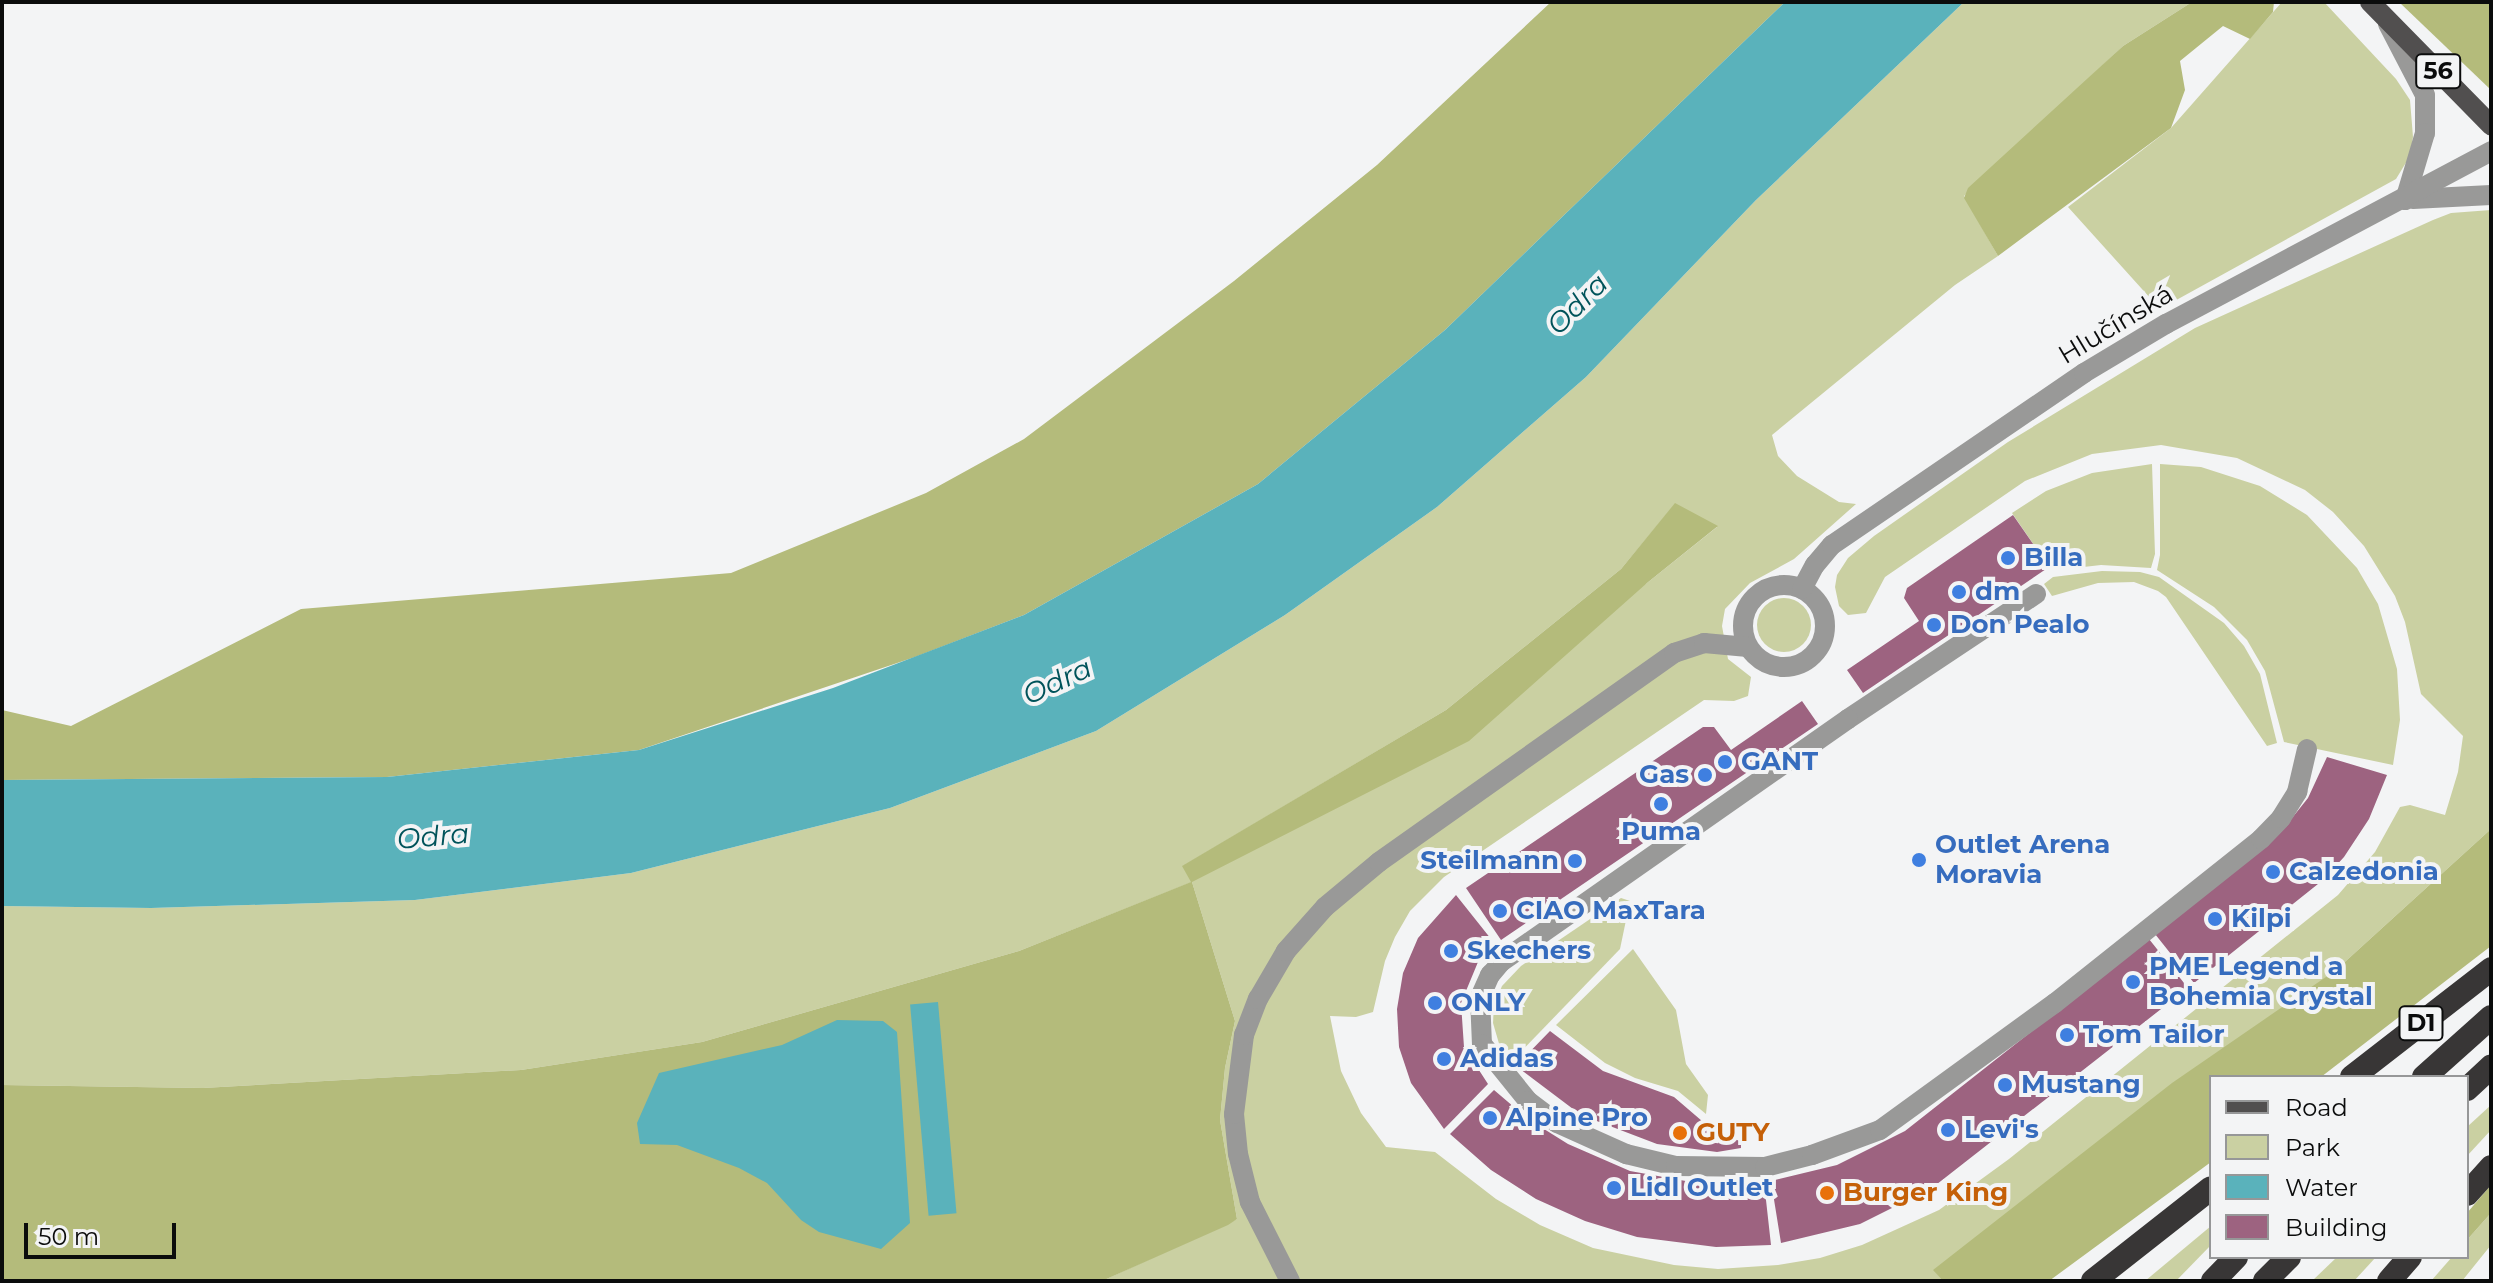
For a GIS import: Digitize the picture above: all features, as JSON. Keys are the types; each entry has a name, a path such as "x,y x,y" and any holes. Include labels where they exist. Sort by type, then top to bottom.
{"highway":[{"name":"D1","path":"2355,1075 2491,969"},
{"name":"D1","path":"2426,1075 2491,1017"},
{"path":"2469,1087 2491,1067"},
{"path":"2469,1192 2491,1167"},
{"path":"2093,1281 2209,1190"},
{"path":"2213,1281 2234,1259"},
{"path":"2265,1281 2287,1259"},
{"path":"2389,1281 2408,1259"}],"main road":[{"name":"56","path":"2370,2 2491,125"}],"street":[{"path":"2385,17 2425,95 2425,133 2405,200 2491,195"},
{"name":"Hlučínská","path":"1802,589 1815,565 1832,545 2050,395 2166,324 2405,200 2491,151"},
{"path":"1772,587 1802,589 1815,600 1823,615 1824,632 1816,652 1799,664 1781,667 1763,662 1748,647 1743,626 1753,598 1772,587"},
{"path":"2036,594 1848,719 1501,962 1490,975 1480,997 1482,1044 1528,1101 1557,1123 1626,1154 1676,1166 1765,1167 1812,1155 1880,1130 2055,1003 2261,839 2281,818 2297,792 2307,749"},
{"path":"1290,1281 1250,1202 1238,1154 1234,1114 1236,1078 1244,1035 1258,999 1286,951 1325,907 1379,862 1674,653 1704,643 1748,647"}],"green space":[{"path":"1551,2 1785,2 1445,330 1258,484 1024,615 915,657 639,750 387,777 2,780 2,710 71,726 301,609 731,573 926,493 1024,439 1234,281 1377,165"},
{"path":"1964,2 2192,2 2123,46 1964,196 1998,256 1955,285 1772,435 1778,456 1797,476 1839,502 1856,504 1794,559 1750,583 1725,609 1722,626 1728,659 1751,677 1748,696 1734,701 1704,700 1444,877 1410,911 1395,937 1385,961 1373,1012 1356,1017 1330,1016 1341,1071 1361,1113 1386,1147 1435,1152 1496,1199 1540,1225 1593,1248 1674,1265 1718,1269 1778,1265 1820,1258 1862,1245 1939,1210 2009,1159 2338,895 2375,852 2400,807 2410,805 2445,815 2458,772 2463,736 2421,694 2405,622 2395,596 2364,546 2333,512 2305,490 2237,458 2161,445 2092,454 2025,481 1885,577 1866,613 1848,615 1839,606 1835,587 1837,575 1848,558 1874,536 2008,442 2195,328 2433,220 2451,213 2491,210 2491,829 2336,970 1934,1270 1943,1281 1102,1281 1237,1219 1220,1120 1225,1068 1235,1021 1192,882 1019,951 702,1042 521,1070 203,1088 2,1085 2,906 151,908 415,900 631,873 890,808 1096,731 1285,615 1437,507 1586,377 1756,200","holes":["1675,504 1717,527 1647,583 1192,881 1183,866 1446,710 1621,569"]},
{"path":"2192,2 2274,2 2273,12 2250,39 2223,26 2180,61 2185,90 2171,128 1998,256 1964,198 1968,188 2123,46"},
{"path":"2282,2 2324,2 2396,79 2410,100 2413,137 2410,156 2396,179 2160,309 2068,207 2171,128"},
{"path":"2399,2 2491,2 2491,90"},
{"path":"2152,464 2155,554 2151,568 2101,565 2057,570 2053,564 2049,567 2012,513 2046,491 2092,473"},
{"path":"2160,464 2201,467 2260,486 2307,515 2357,568 2378,604 2397,669 2400,720 2393,765 2284,742 2265,671 2247,640 2214,607 2157,570 2160,555"},
{"path":"1675,503 1718,526 1647,583 1469,741 1192,882 1235,1021 1225,1068 1220,1120 1237,1219 1228,1225 1102,1281 2,1281 2,1085 203,1088 521,1070 702,1042 1019,951 1191,882 1182,866 1446,710 1621,569"},
{"path":"2102,571 2140,572 2159,577 2224,623 2244,646 2260,674 2277,743 2267,746 2166,597 2158,591 2134,582 2098,583 2052,596 2044,584 2053,577"},
{"path":"1784,598 1803,606 1811,625 1803,644 1784,652 1765,644 1757,625 1765,606"},
{"path":"2491,829 2491,946 2324,1075 2209,1075 2209,1163 2049,1281 1943,1281 1933,1270 2172,1083 2336,970"},
{"path":"1621,898 1630,901 1620,949 1512,1061 1500,1047 1493,1023 1494,1005 1502,986 1521,966"},
{"path":"1633,949 1676,1010 1686,1064 1708,1095 1706,1114 1678,1091 1635,1078 1605,1063 1556,1025"},
{"path":"2491,1105 2491,1130 2469,1154 2469,1125"},
{"path":"2491,1185 2491,1213 2469,1238 2469,1211"},
{"path":"2491,1213 2491,1245 2462,1281 2431,1281 2450,1259 2469,1259 2469,1238"},
{"path":"2209,1228 2209,1247 2176,1281 2145,1281"},
{"path":"2335,1259 2374,1259 2354,1281 2312,1281"}],"water":[{"name":"Odra","path":"1785,2 1964,2 1756,200 1586,377 1437,507 1285,615 1096,731 890,808 631,873 415,900 151,908 2,906 2,780 387,777 639,750 833,688 1024,615 1258,484 1445,330"},
{"path":"938,1002 956,1213 929,1216 910,1004"},
{"path":"837,1020 883,1021 897,1032 910,1223 881,1249 819,1232 801,1220 767,1183 739,1168 677,1145 640,1144 637,1123 659,1073 782,1045"}],"building":[{"path":"2013,515 2049,567 1863,693 1847,670 1919,621 1904,598 1907,588"},
{"path":"1802,701 1818,724 1501,940 1466,888 1703,727 1714,727 1731,750"},
{"path":"2327,757 2387,775 2369,819 2344,857 2323,880 2194,983 2155,934 2280,833 2308,798"},
{"path":"1456,895 1495,944 1478,962 1461,1003 1464,1047 1488,1084 1444,1129 1411,1083 1399,1047 1397,1009 1403,973 1418,938"},
{"path":"2149,939 2188,988 1932,1188 1860,1224 1781,1243 1771,1181 1837,1165 1905,1131"},
{"path":"1550,1031 1603,1071 1674,1097 1702,1121 1741,1142 1741,1148 1717,1152 1657,1144 1581,1115 1516,1066"},
{"path":"1494,1090 1528,1119 1568,1144 1630,1171 1697,1183 1764,1182 1771,1245 1716,1247 1637,1237 1585,1221 1536,1199 1491,1170 1450,1134"}],"place":[{"name":"Billa","path":"2008,558"},
{"name":"dm","path":"1959,592"},
{"name":"Don Pealo","path":"1934,625"},
{"name":"GANT","path":"1725,762"},
{"name":"Gas","path":"1705,775"},
{"name":"Puma","path":"1661,804"},
{"name":"Outlet Arena Moravia","path":"1919,860"},
{"name":"Steilmann","path":"1575,861"},
{"name":"Calzedonia","path":"2273,872"},
{"name":"CIAO MaxTara","path":"1500,911"},
{"name":"Kilpi","path":"2215,919"},
{"name":"Skechers","path":"1451,951"},
{"name":"PME Legend a Bohemia Crystal","path":"2133,982"},
{"name":"ONLY","path":"1435,1003"},
{"name":"Tom Tailor","path":"2067,1035"},
{"name":"Adidas","path":"1444,1059"},
{"name":"Mustang","path":"2005,1085"},
{"name":"Alpine Pro","path":"1490,1118"},
{"name":"Levi's","path":"1948,1130"},
{"name":"GUTY","path":"1680,1133"},
{"name":"Lidl Outlet","path":"1614,1188"},
{"name":"Burger King","path":"1827,1193"}]}
